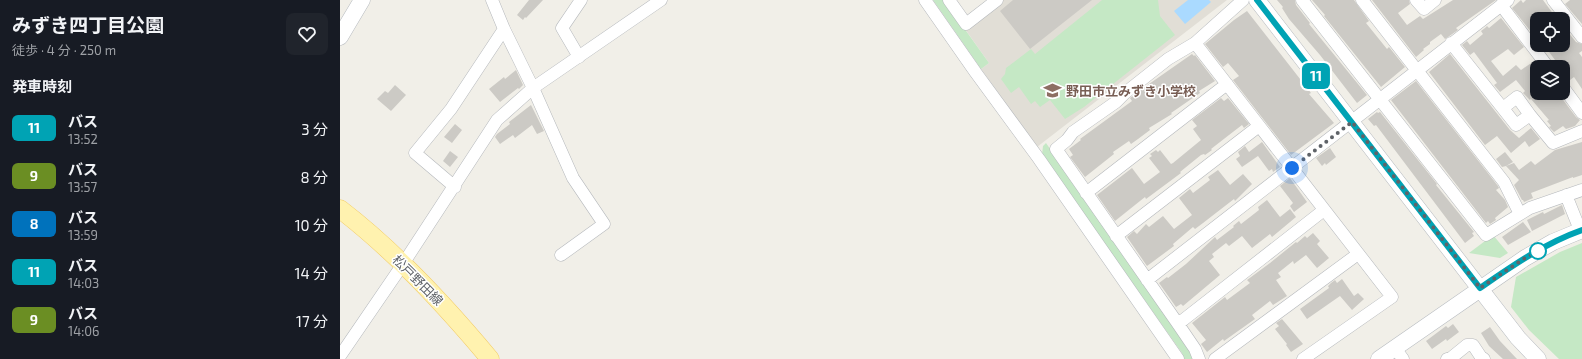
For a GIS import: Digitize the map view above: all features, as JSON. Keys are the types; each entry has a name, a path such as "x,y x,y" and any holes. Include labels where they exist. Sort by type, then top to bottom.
{"main road":[{"name":"松戸野田線","path":"340,209 403,264 458,320 490,359"}],"street":[{"path":"340,37 362,0"},
{"path":"492,0 504,29 533,88 572,178 604,224 561,254"},
{"path":"579,57 562,28 581,0"},
{"path":"343,352 455,187 497,120 533,88 660,0"},
{"path":"925,0 1178,359"},
{"path":"949,0 966,24 997,0"},
{"path":"1199,359 1195,349 1178,324 1056,150 1073,132 1116,102 1168,59 1195,43 1243,0"},
{"path":"1257,0 1518,338 1538,359"},
{"path":"1302,0 1486,235 1530,208 1582,190"},
{"path":"1362,0 1504,182 1520,214"},
{"path":"1416,0 1424,9 1436,0"},
{"path":"1553,0 1582,38"},
{"path":"1147,280 1352,122 1504,2 1543,60"},
{"path":"455,187 415,153 451,109 504,29"},
{"path":"1195,43 1392,297 1303,359"},
{"path":"1451,44 1516,126 1530,114"},
{"path":"1086,193 1227,84"},
{"path":"1503,108 1517,97 1553,143 1582,131"},
{"path":"1570,97 1582,113"},
{"path":"1116,236 1259,126"},
{"path":"1379,359 1399,353 1480,288 1525,258 1553,242 1581,230 1566,195"},
{"path":"1178,324 1324,210"},
{"path":"1215,359 1358,254"},
{"path":"1447,359 1451,358 1467,345 1473,345 1484,359"}],"shaded area":[{"name":"野田市立みずき小学校","path":"1002,0 1227,0 1037,147 981,69 989,63 965,29"}],"green space":[{"path":"933,0 944,0 989,63 981,69"},
{"path":"1102,0 1158,0 1160,16 1175,35 1084,107 1065,119 1050,100 1040,107 1035,101 1031,104 1019,87 1011,93 1001,79 1005,74 1006,68 1031,49 1035,54"},
{"path":"1046,143 1191,351 1194,359 1184,359 1182,353 1042,155 1043,146"},
{"path":"1493,235 1508,253 1500,258 1469,253"},
{"path":"1582,243 1582,359 1559,359 1529,330 1511,307 1516,277 1560,252"}],"water":[{"path":"1188,0 1209,0 1211,2 1185,24 1174,11"}],"building":[{"path":"529,0 543,0 523,20 517,15"},
{"path":"1013,0 1092,0 1030,49 1000,11"},
{"path":"1277,0 1295,0 1296,5 1310,23 1309,24 1367,95 1357,103 1320,55 1289,19 1282,8 1283,7"},
{"path":"1312,0 1354,0 1369,21 1366,23 1387,49 1389,47 1405,67 1381,87"},
{"path":"1372,0 1409,0 1410,4 1398,13 1407,25 1420,16 1423,19 1453,0 1496,0 1456,28 1458,30 1445,39 1441,34 1430,42 1430,44 1416,57"},
{"path":"1521,0 1523,3 1526,0 1543,0 1552,12 1530,12 1530,30 1512,8"},
{"path":"1570,0 1582,0 1582,24 1565,4"},
{"path":"1247,11 1311,93 1309,94 1334,123 1291,155 1233,80 1239,76 1228,63 1223,67 1205,44"},
{"path":"1501,18 1524,47 1514,55 1508,49 1491,61 1503,76 1516,65 1521,70 1530,64 1530,100 1523,93 1525,91 1516,80 1500,92 1494,85 1497,83 1474,52 1470,55 1462,45 1467,41 1470,45 1483,34 1481,31 1487,26 1489,28"},
{"path":"1570,35 1576,42 1582,44 1582,51 1579,53 1582,57 1582,89 1574,77 1570,80 1570,60 1555,60 1549,52 1570,52"},
{"path":"1192,54 1194,56 1195,55 1215,81 1199,91 1200,93 1171,113 1172,114 1149,128 1150,130 1131,144 1129,141 1113,152 1114,154 1085,177 1070,157 1073,155 1069,149 1081,140 1080,139 1132,101 1130,98 1139,91"},
{"path":"1450,54 1510,130 1519,138 1531,128 1540,139 1529,147 1525,141 1511,153 1497,136 1485,145 1429,72"},
{"path":"516,70 523,85 500,102 489,89"},
{"path":"1416,81 1498,186 1499,188 1496,190 1505,200 1508,207 1495,218 1496,220 1490,224 1488,221 1486,223 1391,100"},
{"path":"395,85 406,95 391,111 377,99 385,91 388,93"},
{"path":"1221,98 1224,101 1228,98 1249,124 1244,128 1242,125 1211,149 1212,150 1205,155 1201,155 1180,172 1181,173 1146,199 1145,197 1115,221 1097,195 1132,168 1144,184 1160,172 1149,158 1152,156 1150,154 1156,150 1158,152 1160,150 1171,164 1173,163 1201,140 1193,129 1197,126 1192,120"},
{"path":"1532,100 1563,100 1580,120 1575,126 1566,129 1563,126 1554,132 1549,127 1551,126 1547,121 1549,120"},
{"path":"531,105 544,131 537,134 532,125 515,138 513,135 500,144 495,137 497,134 510,124 509,122"},
{"path":"1377,112 1380,112 1474,232 1472,233 1474,236 1465,243 1376,125 1374,126 1368,119"},
{"path":"455,124 462,130 452,143 444,137"},
{"path":"1262,142 1280,167 1273,172 1272,169 1269,171 1258,156 1242,167 1236,159 1240,156 1238,152 1245,146 1249,152"},
{"path":"1582,142 1582,175 1531,193 1533,198 1524,202 1514,185 1519,180 1506,166 1514,163 1519,170 1531,161 1535,165 1555,150"},
{"path":"1330,148 1336,157 1326,165 1325,163 1322,166 1316,158"},
{"path":"450,151 458,157 450,167 443,161"},
{"path":"1505,152 1513,162 1502,167 1496,159"},
{"path":"1218,170 1230,185 1243,174 1252,184 1235,201 1234,199 1195,229 1193,227 1173,244 1174,246 1147,266 1127,237 1134,231 1137,234 1146,224 1149,227 1163,216 1174,229 1192,215 1179,198 1190,189 1193,193 1210,180 1208,177"},
{"path":"1290,178 1307,202 1294,212 1290,206 1293,203 1280,186"},
{"path":"1267,200 1280,217 1290,209 1296,217 1272,237 1270,234 1252,248 1242,236 1229,246 1226,243 1212,254 1214,257 1209,261 1220,275 1183,306 1181,304 1176,307 1159,283 1186,264 1215,237 1217,240 1234,227 1233,226 1239,221 1241,224 1259,210 1258,207"},
{"path":"1562,205 1565,214 1532,231 1527,220"},
{"path":"1523,222 1531,232 1508,245 1502,237"},
{"path":"1313,233 1320,241 1317,244 1329,258 1317,268 1306,255 1294,264 1293,261 1278,273 1281,277 1276,280 1287,296 1273,305 1270,301 1252,315 1255,319 1224,341 1223,339 1207,352 1201,344 1206,340 1192,323 1225,297 1227,300 1250,283 1247,280 1296,242 1297,243 1305,236 1307,238"},
{"path":"1342,279 1354,296 1358,293 1364,299 1352,310 1340,296 1307,319 1300,309 1329,288 1328,286 1335,280 1337,283"},
{"path":"1282,319 1303,344 1291,352 1286,345 1287,344 1275,329 1279,326 1276,323"},
{"path":"1453,324 1459,332 1447,341 1446,339 1432,349 1426,341 1446,326 1448,328"},
{"path":"1490,327 1500,341 1517,359 1503,359 1489,346 1481,333"}],"bus line":[{"name":"11","path":"1257,0 1480,288 1525,258 1553,242 1582,230"}],"place":[{"name":"野田市立みずき小学校","path":"1053,91"}],"route":[{"path":"1292,168 1352,122 1480,288 1538,251"}]}
